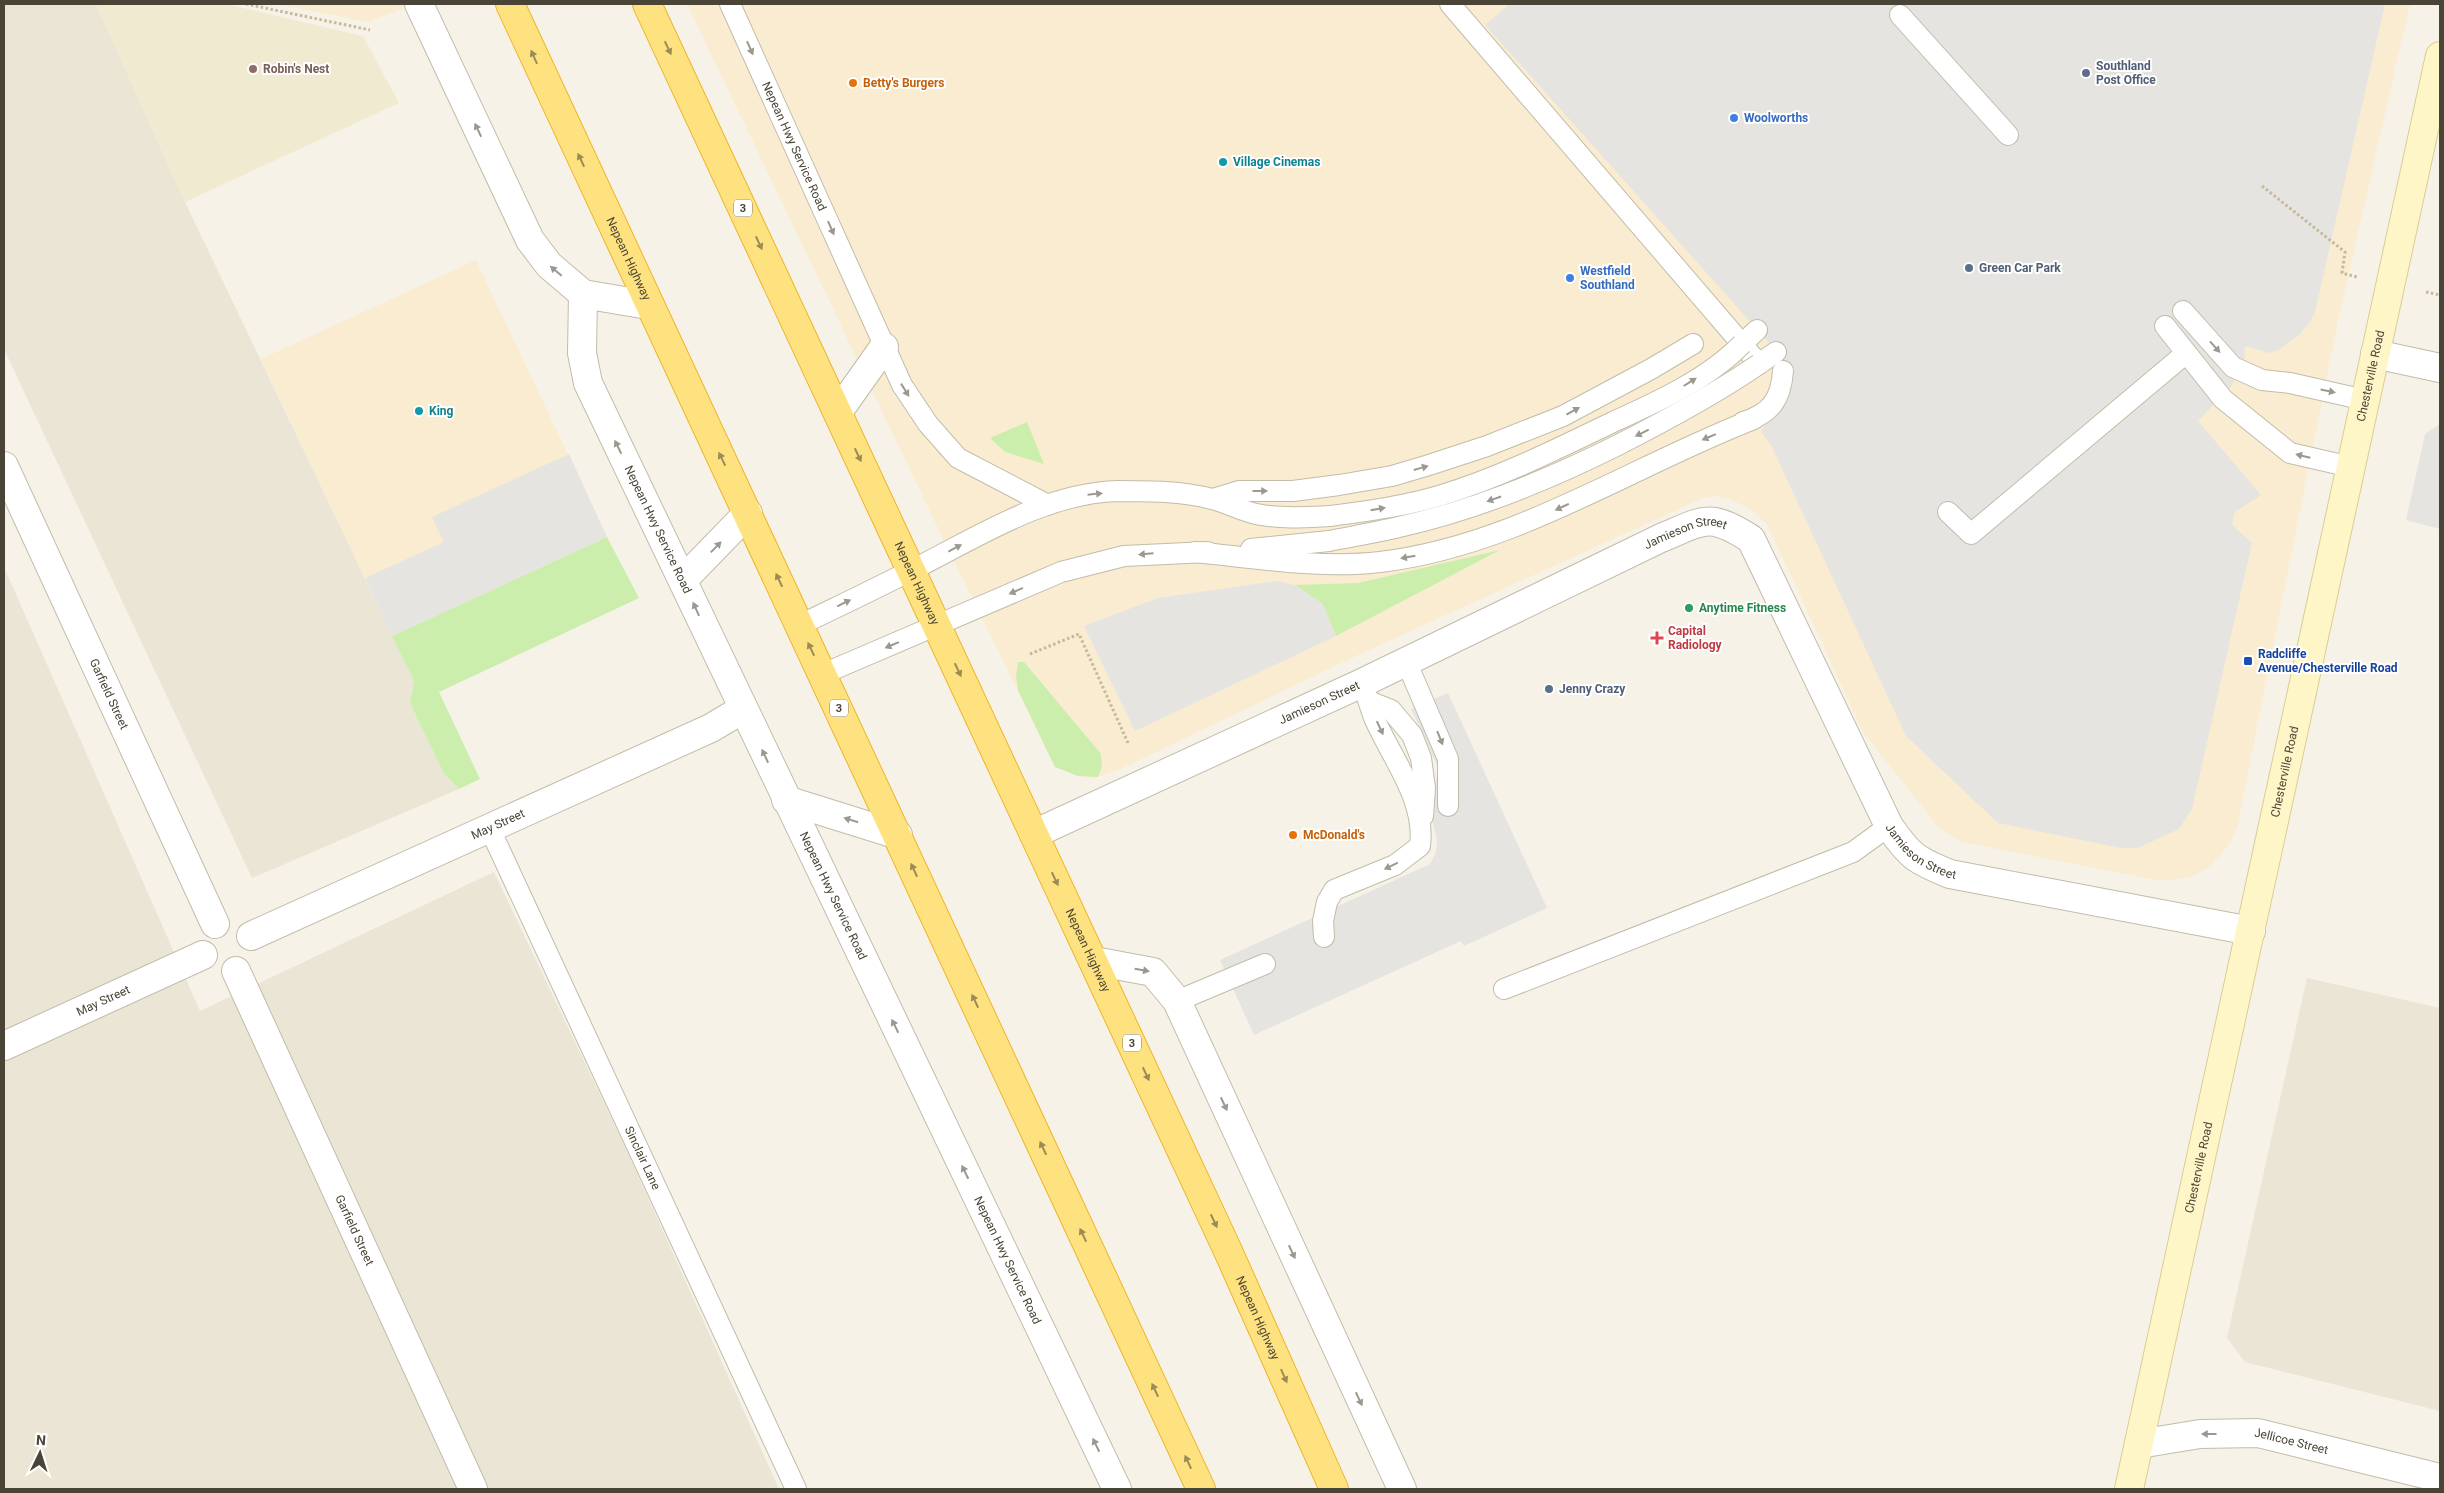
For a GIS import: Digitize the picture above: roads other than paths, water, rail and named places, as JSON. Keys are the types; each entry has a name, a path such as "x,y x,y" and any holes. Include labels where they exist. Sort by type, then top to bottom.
{"highway":[{"name":"Nepean Highway","path":"510,4 1201,1489"},
{"name":"Nepean Highway","path":"647,4 1094,961 1228,1251 1334,1489"}],"main road":[{"name":"Chesterville Road","path":"2129,1489 2440,56"}],"street":[{"path":"418,4 530,240 549,265 584,294 648,304"},
{"name":"Nepean Hwy Service Road","path":"584,294 582,353 588,383 1117,1489"},
{"path":"838,412 884,347"},
{"path":"2375,354 2440,368"},
{"name":"Garfield Street","path":"4,466 215,924"},
{"path":"683,580 748,513"},
{"name":"Jamieson Street","path":"1034,834 1366,693 1406,661 1660,538 1705,520 1727,524 1751,539 1889,826 1904,848 1920,862 1950,874 2251,931"},
{"name":"May Street","path":"251,936 711,728 743,709"},
{"path":"786,800 898,835"},
{"path":"233,921 243,927 251,936 253,946 250,957 245,965 236,971 219,971 209,965 203,955 202,940 207,931 215,924 233,921"},
{"name":"May Street","path":"4,1046 203,955"},
{"path":"1094,961 1153,972 1177,1001 1402,1489"},
{"name":"Garfield Street","path":"236,971 473,1489"},
{"name":"Jellicoe Street","path":"2139,1444 2200,1434 2258,1433 2440,1478"}],"lane":[{"name":"Nepean Hwy Service Road","path":"730,4 902,385 928,424 958,458 1048,505"},
{"path":"1450,4 1759,364"},
{"path":"1900,15 2008,135"},
{"path":"2183,311 2233,367 2262,380 2290,383 2366,400"},
{"path":"2165,326 2185,354 2223,399 2290,453 2351,467"},
{"path":"800,624 912,571 974,538 1048,505 1085,495 1117,491 1162,492 1213,499 1261,515 1280,517 1330,516 1434,497 1503,472 1640,410 1717,365 1757,330"},
{"path":"1213,499 1239,491 1293,491 1339,485 1392,476 1438,463 1563,416 1651,369 1693,344"},
{"path":"823,674 1061,572 1090,563 1124,556 1329,541 1404,526 1470,507 1540,482 1675,417 1724,389 1776,352"},
{"path":"1948,512 1970,534 2185,354"},
{"path":"1195,552 1334,565 1380,562 1475,541 1530,521 1707,437 1754,419 1773,404 1780,393 1782,371"},
{"path":"1717,419 1742,422 1754,419"},
{"path":"1406,661 1448,759 1448,806"},
{"path":"1324,937 1323,921 1327,902 1334,890 1395,865 1420,846 1422,829 1418,808 1374,718 1366,693"},
{"path":"1504,989 1853,852 1889,826"},
{"name":"Sinclair Lane","path":"489,827 796,1489"},
{"path":"1177,1001 1265,964"}],"place":[{"name":"Robin's Nest","path":"253,69"},
{"name":"Southland Post Office","path":"2086,73"},
{"name":"Betty's Burgers","path":"853,83"},
{"name":"Woolworths","path":"1734,118"},
{"name":"Village Cinemas","path":"1223,162"},
{"name":"Green Car Park","path":"1969,268"},
{"name":"Westfield Southland","path":"1570,278"},
{"name":"King","path":"419,411"},
{"name":"Anytime Fitness","path":"1689,608"},
{"name":"Capital Radiology","path":"1657,638"},
{"name":"Radcliffe Avenue/Chesterville Road","path":"2248,661"},
{"name":"Jenny Crazy","path":"1549,689"},
{"name":"McDonald's","path":"1293,835"}]}
